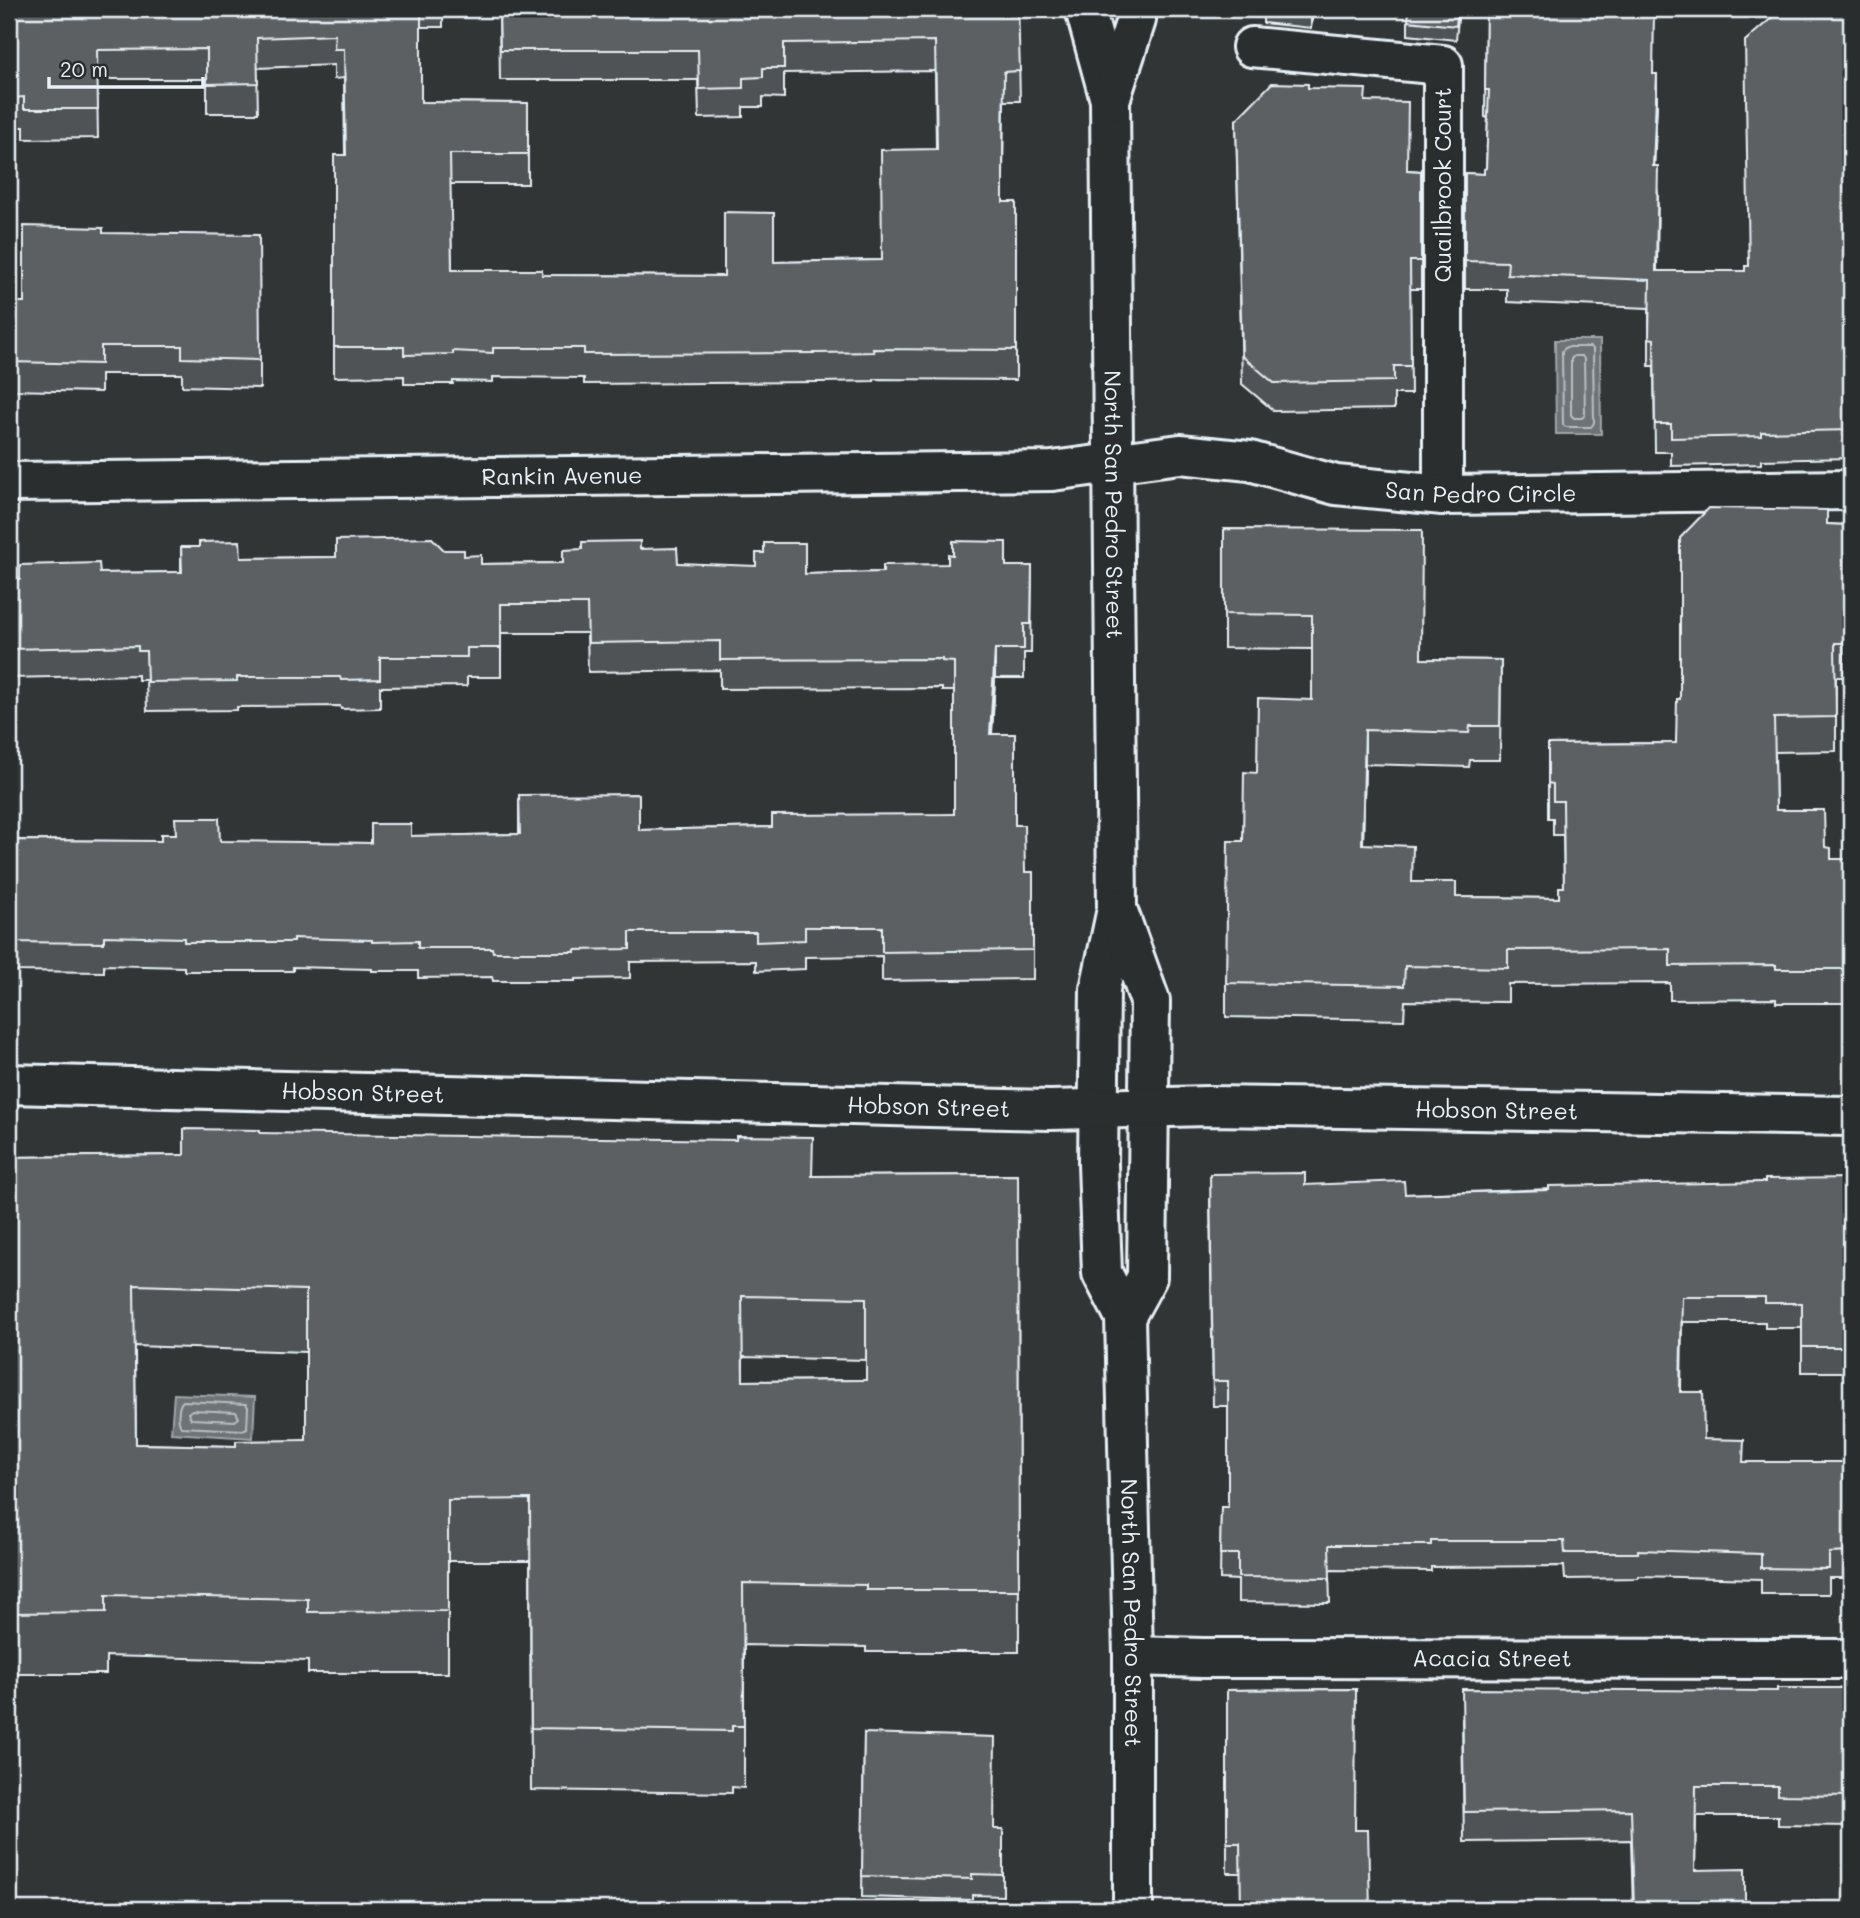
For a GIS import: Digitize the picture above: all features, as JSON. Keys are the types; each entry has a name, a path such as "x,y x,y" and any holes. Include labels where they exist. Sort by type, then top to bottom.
{"street":[{"name":"North San Pedro Street","path":"1085,9 1110,100 1117,909 1100,989 1097,1109 1102,1272 1125,1317 1133,1656 1133,1909"},
{"name":"North San Pedro Street","path":"1110,100 1136,20 1135,9"},
{"name":"Quailbrook Court","path":"1252,47 1443,65 1443,495"},
{"name":"San Pedro Circle","path":"1114,464 1180,454 1250,461 1336,485 1443,495 1851,490"},
{"name":"Rankin Avenue","path":"9,482 1052,471 1114,464"},
{"name":"North San Pedro Street","path":"1117,909 1150,1001 1147,1277 1125,1317"},
{"name":"Hobson Street","path":"9,1084 1097,1109 1208,1106 1851,1116"},
{"name":"Acacia Street","path":"1133,1656 1851,1659"}],"water":[{"path":"1555,340 1600,340 1601,434 1556,434"},
{"path":"174,1394 255,1397 253,1438 171,1433"}],"building":[{"path":"16,9 62,9 62,13 147,9 421,9 421,102 528,103 528,154 450,154 452,270 542,270 542,275 724,276 724,212 774,213 774,262 882,260 881,150 937,149 935,41 784,43 784,68 763,68 763,77 743,78 743,88 699,89 698,50 500,50 499,9 1018,9 1020,71 1004,72 1003,150 1003,202 1016,202 1016,350 873,349 874,352 584,354 584,348 493,348 493,353 453,351 453,354 404,355 404,347 334,347 334,155 346,155 344,49 334,49 335,35 257,38 258,83 207,84 207,49 97,50 98,109 24,109 24,97 12,98 12,75 9,75 9,14 16,14"},
{"path":"1409,9 1458,9 1456,26 1408,21"},
{"path":"1486,9 1650,9 1654,13 1653,74 1657,74 1653,166 1658,166 1656,271 1745,271 1745,266 1749,266 1745,41 1782,9 1851,9 1851,430 1671,438 1671,424 1655,424 1654,339 1649,338 1650,280 1507,274 1508,262 1465,261 1465,173 1484,174 1486,168 1489,90 1485,90"},
{"path":"1272,83 1308,84 1308,88 1366,89 1365,101 1408,102 1407,170 1421,171 1421,261 1410,261 1411,366 1394,366 1394,381 1274,383 1242,356 1236,120"},
{"path":"24,226 103,228 103,233 259,235 260,360 182,358 182,346 101,346 101,364 9,362 9,302 24,302"},
{"path":"1709,508 1827,510 1827,524 1845,525 1844,643 1835,643 1836,717 1774,718 1776,810 1824,810 1825,847 1831,848 1831,859 1851,859 1851,969 1776,969 1776,965 1670,966 1670,949 1508,950 1508,968 1405,966 1404,986 1226,983 1228,841 1243,841 1244,772 1257,773 1258,698 1312,700 1312,615 1224,614 1224,529 1422,530 1421,659 1501,660 1500,726 1470,726 1469,733 1365,730 1362,844 1413,846 1412,882 1456,882 1456,897 1559,898 1559,887 1564,887 1563,801 1553,801 1553,784 1548,783 1548,744 1676,743 1677,699 1680,699 1680,538"},
{"path":"432,538 444,550 464,550 464,556 481,555 481,564 563,563 563,550 582,549 582,542 640,541 640,549 677,548 678,563 756,566 756,553 764,553 764,543 805,543 805,574 883,572 883,565 948,564 948,554 953,555 953,541 1006,542 1006,566 1032,566 1031,624 1024,624 1024,649 995,649 990,734 1015,734 1015,825 1024,825 1025,872 1033,872 1033,950 882,952 882,927 805,927 805,940 756,942 756,932 630,932 630,949 575,952 493,952 492,948 418,948 418,941 372,942 293,938 293,942 184,942 184,938 104,936 104,943 9,942 9,840 161,841 161,834 176,834 175,818 219,818 220,841 371,843 371,824 411,824 411,836 520,834 519,795 639,794 639,830 772,827 772,815 954,814 954,662 942,659 720,660 720,641 588,643 587,604 501,604 501,648 467,648 467,657 380,657 380,679 237,677 237,681 147,682 146,651 138,651 138,646 9,649 9,579 20,579 20,565 99,563 100,573 182,572 181,547 199,547 199,542 240,541 241,558 336,557 336,540"},
{"path":"184,1129 260,1130 260,1133 736,1140 736,1136 813,1137 812,1176 1018,1175 1019,1590 866,1590 866,1585 743,1583 744,1726 732,1726 732,1731 531,1728 530,1499 448,1500 448,1611 308,1612 308,1599 106,1595 106,1612 9,1613 9,1157 184,1155","holes":["134,1285 306,1290 306,1440 236,1441 236,1446 136,1444","742,1296 866,1298 866,1380 743,1381"]},
{"path":"1305,1173 1305,1185 1404,1181 1405,1194 1549,1190 1549,1186 1851,1178 1851,1347 1802,1347 1802,1303 1765,1303 1765,1297 1682,1297 1680,1392 1703,1392 1704,1439 1744,1440 1743,1462 1851,1462 1851,1552 1829,1553 1829,1569 1761,1568 1761,1554 1638,1550 1638,1553 1565,1553 1564,1541 1431,1541 1431,1545 1329,1545 1330,1578 1238,1577 1238,1554 1220,1554 1221,1507 1228,1507 1228,1381 1213,1381 1210,1174"},
{"path":"1777,1688 1851,1688 1851,1796 1778,1795 1778,1786 1696,1786 1695,1870 1745,1869 1745,1909 1634,1909 1631,1810 1464,1812 1462,1689 1777,1691"},
{"path":"1356,1689 1355,1830 1368,1830 1370,1909 1241,1909 1240,1843 1227,1843 1227,1690"},
{"path":"864,1733 995,1737 994,1829 1003,1829 1003,1875 972,1874 972,1879 862,1876"}]}
